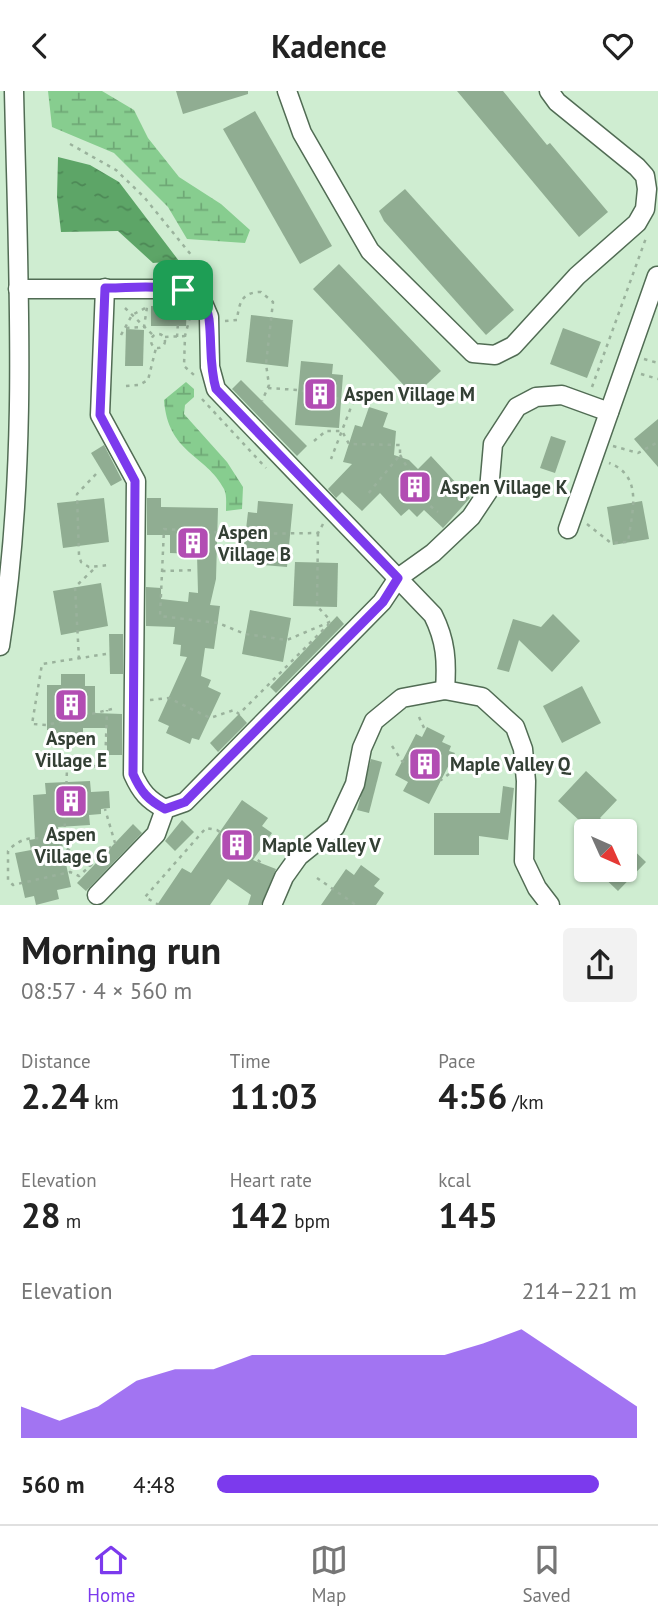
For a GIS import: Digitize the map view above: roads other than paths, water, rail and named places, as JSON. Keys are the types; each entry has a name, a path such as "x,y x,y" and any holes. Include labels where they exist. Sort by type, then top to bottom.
{"street":[{"path":"0,646 8,594 15,490 18,289 14,91"},
{"path":"287,91 302,133 370,251 460,341 473,353 482,356 495,355 513,346 577,276 637,223 645,209 645,176 637,166 557,102 549,91"},
{"path":"571,521 657,276"},
{"path":"105,288 100,415 135,481 133,774 141,791 150,801 165,809 185,802 383,602 398,578 433,553 471,517 489,490 493,444 517,407 536,397 562,395 609,412"},
{"path":"18,289 183,290 203,303 209,320 210,367 216,389 433,615 444,638 447,656 445,690"},
{"path":"272,905 284,877 299,856 335,827 355,784 362,748 374,721 402,698 445,690 482,697 515,727 523,749 526,781 524,861 537,888 550,905"},
{"path":"97,895 156,834 165,809"}],"water":[{"path":"58,157 90,165 119,182 179,261 153,263 118,231 61,232 57,197"}],"place":[{"name":"Aspen Village M","path":"320,394"},
{"name":"Aspen Village K","path":"415,487"},
{"name":"Aspen Village B","path":"193,543"},
{"name":"Aspen Village E","path":"71,705"},
{"name":"Maple Valley Q","path":"425,764"},
{"name":"Aspen Village G","path":"71,801"},
{"name":"Maple Valley V","path":"237,845"}]}
